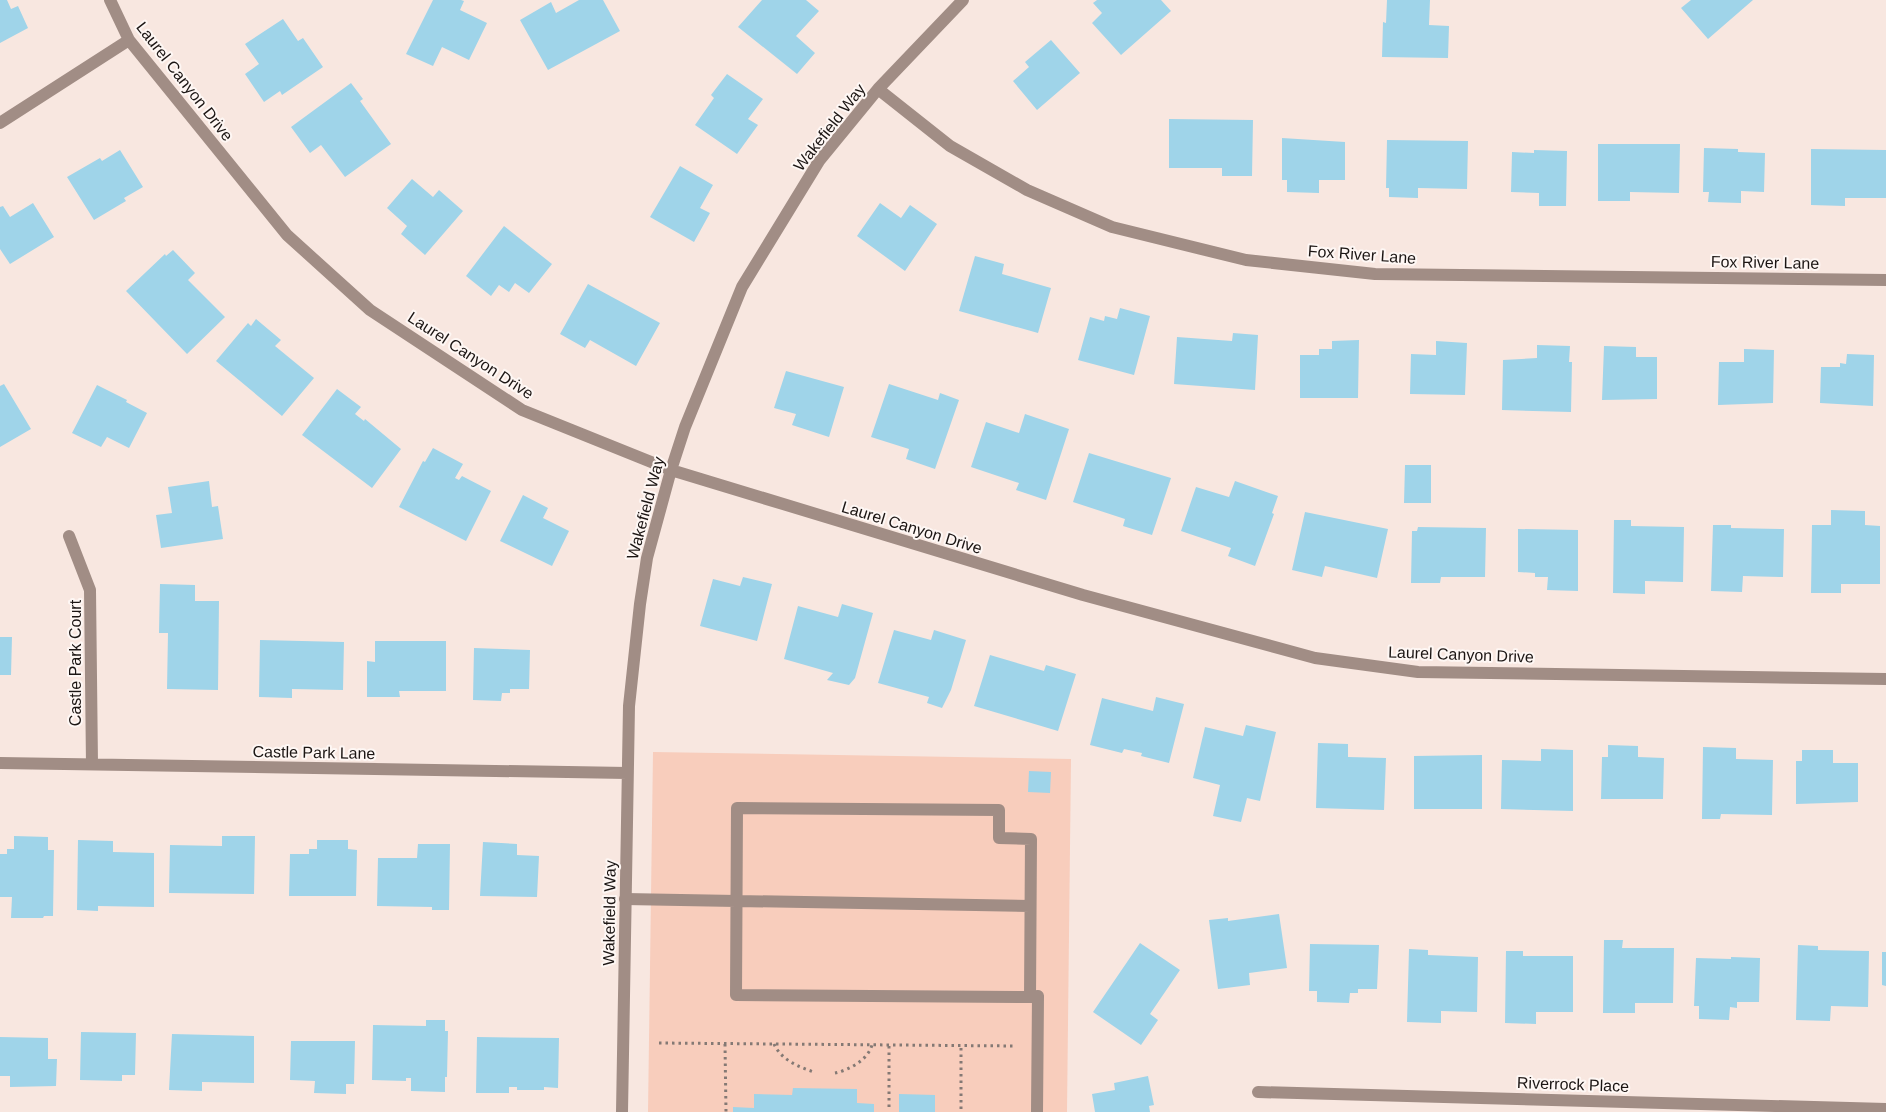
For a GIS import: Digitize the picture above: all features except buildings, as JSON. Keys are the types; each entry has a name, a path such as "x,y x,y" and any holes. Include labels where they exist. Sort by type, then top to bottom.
{"street":[{"name":"Laurel Canyon Drive","path":"110,0 129,40 287,235 370,310 522,410 671,470 1074,593 1315,658 1418,672 1886,679"},
{"name":"Wakefield Way","path":"622,1112 629,706 647,558 671,470 685,427 742,287 819,161 878,89 963,0"},
{"path":"0,123 129,40"},
{"name":"Fox River Lane","path":"878,89 950,146 1027,190 1112,226 1246,260 1376,274 1886,280"},
{"name":"Castle Park Court","path":"68,536 90,590 92,764"},
{"name":"Castle Park Lane","path":"0,764 627,773"},
{"path":"1030,997 1031,839 999,838 999,810 737,808 736,995 1030,997 1038,996 1036,1112"},
{"path":"625,899 1030,906"},
{"name":"Riverrock Place","path":"1258,1092 1886,1109"}],"path":[{"path":"659,1043 1015,1046 1015,1055"},
{"path":"725,1044 726,1112"},
{"path":"774,1044 776,1050 788,1061 814,1072"},
{"path":"835,1073 843,1072 862,1060 868,1055 872,1045"},
{"path":"889,1045 889,1107"},
{"path":"961,1045 961,1109"}],"shaded area":[{"path":"653,752 1071,759 1067,1112 648,1112"}]}
